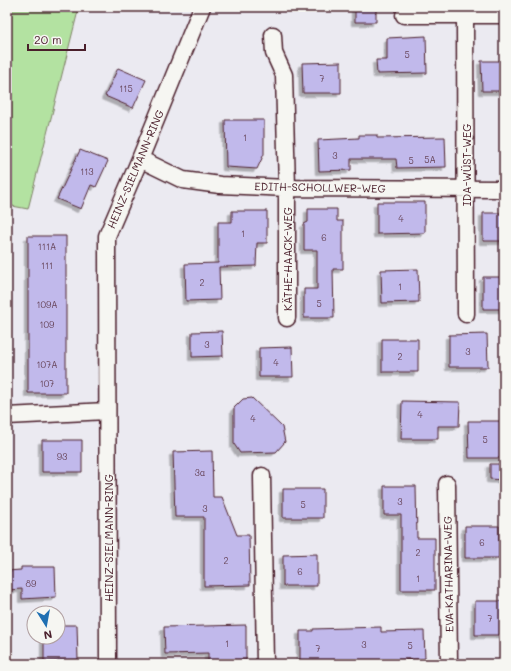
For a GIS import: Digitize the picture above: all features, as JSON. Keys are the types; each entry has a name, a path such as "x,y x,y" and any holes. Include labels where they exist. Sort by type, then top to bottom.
{"street":[{"name":"HEINZ-SIELMANN-RING","path":"108,664 107,236 202,7"},
{"path":"404,15 504,15"},
{"name":"IDA-WÜST-WEG","path":"465,16 466,314"},
{"name":"KÄTHE-HAACK-WEG","path":"273,35 274,53 284,75 287,188 287,318"},
{"name":"EDITH-SCHOLLWER-WEG","path":"140,159 183,180 220,185 287,188 504,189"},
{"path":"7,416 108,411"},
{"path":"262,476 265,664"},
{"name":"EVA-KATHARINA-WEG","path":"447,484 449,664"}],"green space":[{"path":"7,7 79,7 28,209 7,205"}],"building":[{"path":"355,7 376,7 376,22 355,22"},
{"path":"426,36 427,73 377,74 376,60 387,60 387,38"},
{"path":"481,61 504,61 504,91 482,91"},
{"path":"341,62 341,93 303,93 302,63"},
{"path":"118,68 146,80 133,108 105,96"},
{"path":"225,120 264,120 264,154 257,169 226,167"},
{"path":"359,135 377,135 377,138 445,137 446,167 397,168 396,159 351,159 351,170 319,171 318,140 359,138"},
{"path":"80,150 108,161 96,187 91,185 81,209 57,199"},
{"path":"377,202 425,202 425,233 377,234"},
{"path":"308,209 337,209 337,221 343,221 343,269 333,269 334,318 304,318 304,289 317,289 317,250 304,250 304,224 308,222"},
{"path":"232,211 267,211 267,243 257,243 256,266 219,267 220,300 186,301 185,264 218,263 218,222 232,222"},
{"path":"483,213 504,213 504,241 483,241"},
{"path":"28,236 66,236 66,393 28,393"},
{"path":"418,269 419,302 382,303 381,270"},
{"path":"483,277 504,277 504,309 483,309"},
{"path":"222,331 223,356 192,357 192,332"},
{"path":"487,334 488,367 449,367 449,335"},
{"path":"382,339 418,339 418,372 382,372"},
{"path":"292,347 293,377 259,377 259,348"},
{"path":"252,398 282,427 285,442 276,452 240,453 234,444 234,408 243,399"},
{"path":"402,401 460,402 459,426 438,426 438,439 401,439"},
{"path":"468,421 501,421 502,458 469,458"},
{"path":"42,440 82,440 82,472 42,472"},
{"path":"212,451 213,497 222,497 237,535 249,535 250,585 204,586 204,517 175,517 173,452"},
{"path":"490,464 504,464 504,480 490,479"},
{"path":"384,486 416,486 417,538 435,538 435,590 401,590 401,515 384,515"},
{"path":"283,489 323,489 323,518 283,518"},
{"path":"465,526 499,526 499,558 465,558"},
{"path":"317,554 317,586 283,586 283,555"},
{"path":"21,567 55,567 56,597 22,599 22,589 7,590 7,571 21,570"},
{"path":"475,601 504,601 504,635 475,635"},
{"path":"66,625 77,625 78,660 44,661 44,645 66,645"},
{"path":"246,625 246,660 208,661 208,653 165,654 164,627"},
{"path":"381,627 381,632 424,631 425,659 336,662 336,664 300,664 300,631 313,631 313,629"}]}
